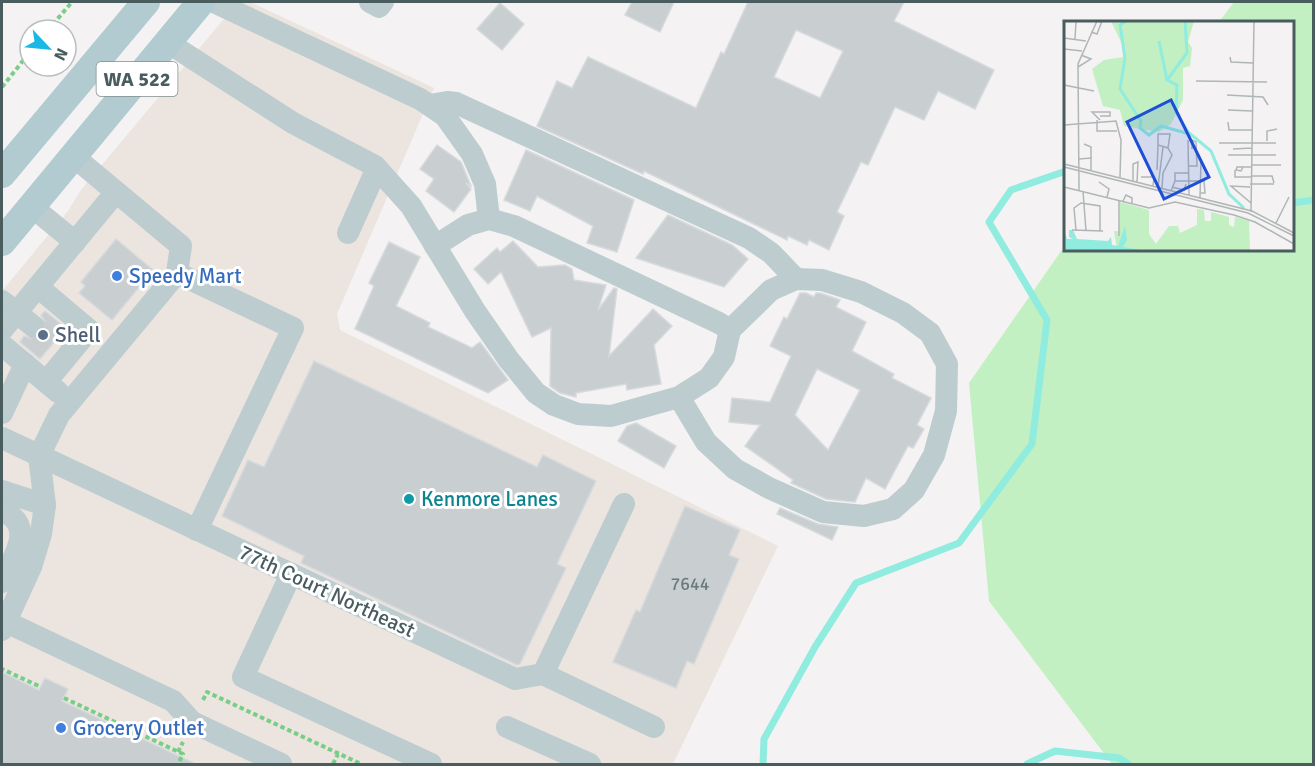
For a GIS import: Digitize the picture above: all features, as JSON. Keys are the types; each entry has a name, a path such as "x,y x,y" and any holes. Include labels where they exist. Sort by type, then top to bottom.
{"main road":[{"name":"WA 522","path":"2,174 146,2"},
{"name":"WA 522","path":"2,242 201,2"}],"street":[{"path":"214,2 371,74 420,99 445,116 472,154 485,183 489,219"},
{"path":"370,2 379,7 382,2"},
{"path":"167,42 293,123 377,168 411,206 475,311 509,360 536,393 554,405 578,414 611,416 679,397 709,378 724,357 730,330 771,290 796,279 822,280 861,292 903,313 930,333 947,364 946,411 934,455 914,490 893,509 864,516 823,512 769,488 735,469 706,442 679,397"},
{"path":"430,105 447,102 456,104 738,233 771,253 796,279"},
{"path":"73,156 181,246 177,273 59,415 39,456 45,505 41,534 31,567 3,624 173,701 192,722 270,762"},
{"path":"348,233 377,168"},
{"path":"2,330 116,192"},
{"path":"31,206 75,242"},
{"path":"435,246 468,225 489,219 514,226 730,330"},
{"path":"177,273 293,328 197,530"},
{"path":"38,286 89,330 60,349 46,382"},
{"path":"2,345 70,402"},
{"path":"2,413 25,364"},
{"name":"77th Court Northeast","path":"2,438 515,679 543,674"},
{"path":"2,491 45,505"},
{"path":"624,504 543,674 654,727"},
{"path":"2,510 17,520 21,537 2,582"},
{"path":"291,574 243,676 431,765"},
{"path":"507,727 590,765"}],"path":[{"path":"58,18 72,2"},
{"path":"2,87 18,67"},
{"path":"2,671 40,687"},
{"path":"64,698 183,754 178,765"},
{"path":"333,765 338,754"}],"shaded area":[{"path":"238,2 250,2 434,88 337,314 340,330 778,546 673,764 2,764 2,291 68,211 81,190"}],"green space":[{"path":"1234,2 1313,2 1313,764 1112,764 989,601 969,383 1064,247 1064,250 1294,250 1294,21 1220,21"}],"building":[{"path":"632,2 674,2 660,32 625,15"},
{"path":"748,2 904,2 894,21 994,70 975,109 938,91 924,120 895,107 868,165 861,162 837,212 844,216 829,250 809,240 807,245 788,236 787,240 644,171 643,174 537,126 557,81 572,88 588,57 696,108 721,52 724,54","holes":["796,30 843,51 820,98 774,77"]},
{"path":"500,3 524,24 502,50 477,29"},
{"path":"437,145 461,162 471,186 466,183 471,189 454,212 426,191 434,179 420,169"},
{"path":"526,150 634,200 617,252 587,243 593,226 537,196 530,211 504,200"},
{"path":"668,215 732,245 748,259 724,287 636,258"},
{"name":"Speedy Mart","path":"116,239 153,270 112,320 79,293 85,286 81,282"},
{"path":"513,241 538,267 565,265 572,269 574,280 606,285 598,310 614,288 617,289 609,356 653,309 672,326 654,345 661,384 627,390 626,384 576,393 576,397 560,393 550,386 551,328 532,337 501,272 488,284 474,269 497,248 500,252"},
{"path":"389,242 420,257 396,306 430,323 428,327 472,348 480,342 508,380 488,393 355,329 374,286 369,283"},
{"path":"800,293 814,297 816,293 820,293 840,300 836,307 866,322 852,351 894,374 892,378 931,398 917,425 924,429 913,448 908,446 885,489 866,478 855,502 826,499 791,483 793,480 745,446 760,425 729,422 732,398 770,402 791,356 770,346 784,317 787,319","holes":["817,369 860,390 828,450 795,415"]},
{"path":"45,311 66,328 40,359 20,342 24,336 32,339 43,335 46,327 41,315"},
{"name":"Kenmore Lanes","path":"314,361 537,467 543,455 596,481 557,564 566,568 520,664 517,665 301,563 304,556 222,516 248,460 264,467"},
{"path":"636,423 676,446 664,468 618,441 627,426"},
{"path":"685,506 740,530 729,555 739,559 694,664 687,661 676,688 613,662 636,610 640,612"},
{"path":"780,508 818,524 838,527 832,540 777,514"},
{"name":"Grocery Outlet","path":"2,672 39,690 45,678 68,689 62,701 198,765 2,765"}],"waterway":[{"path":"763,764 764,739 815,647 856,583 959,543 1032,444 1047,320 989,222 1011,190 1064,172"},
{"path":"1294,203 1314,200"},
{"path":"1027,764 1055,751 1119,758 1128,764"}],"tunnel":[{"path":"33,326 53,343"}],"place":[{"name":"Speedy Mart","path":"117,276"},
{"name":"Shell","path":"43,335"},
{"name":"Kenmore Lanes","path":"409,499"},
{"name":"Grocery Outlet","path":"61,728"}]}
